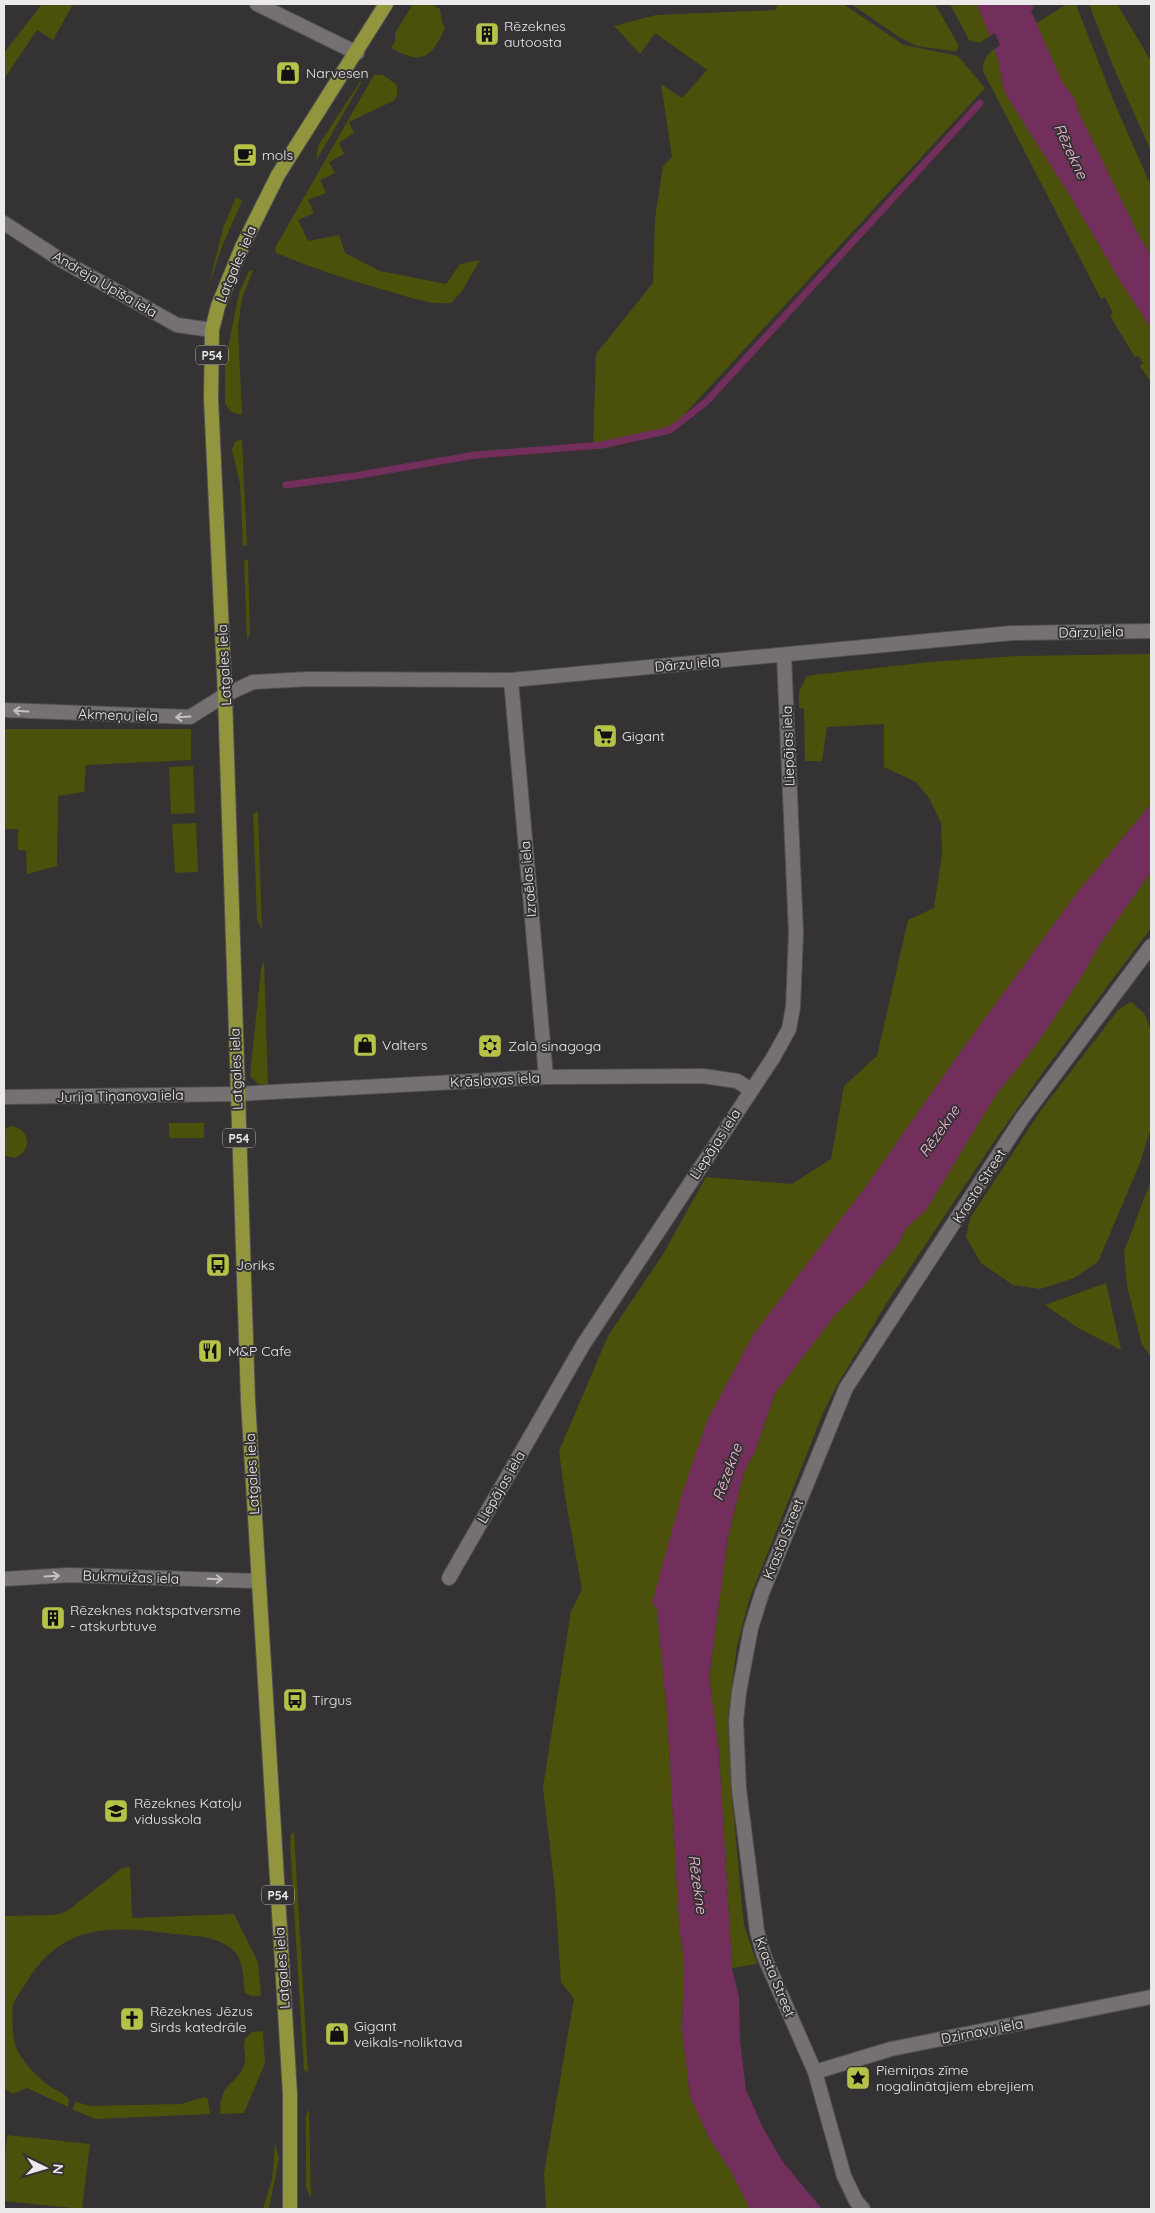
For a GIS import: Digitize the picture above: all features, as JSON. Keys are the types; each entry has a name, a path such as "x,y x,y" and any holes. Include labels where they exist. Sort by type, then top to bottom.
{"main road":[{"name":"Latgales iela","path":"290,2209 290,2094 248,1401 226,695 211,399 212,330 218,306 242,247 278,175 386,4"}],"street":[{"path":"257,4 357,52"},
{"name":"Andreja Upīša iela","path":"4,223 60,260 177,325 212,330"},
{"name":"Dārzu iela","path":"226,695 253,682 309,679 511,680 784,656 1012,633 1151,631"},
{"name":"Liepājas iela","path":"449,1578 583,1345 774,1058 789,1029 793,1007 796,933 784,656"},
{"name":"Izraēlas iela","path":"511,680 546,1077"},
{"name":"Akmeņu iela","path":"4,710 190,717 226,695"},
{"name":"Krasta Street","path":"863,2209 856,2201 841,2170 815,2072 764,1956 757,1931 738,1789 736,1721 739,1692 751,1628 762,1593 846,1388 1023,1117 1151,946"},
{"name":"Krāslavas iela","path":"237,1094 546,1077 703,1076 737,1081 751,1090"},
{"name":"Jurija Tiņanova iela","path":"4,1097 237,1094"},
{"name":"Bukmuižas iela","path":"4,1579 68,1576 258,1581"},
{"name":"Dzirnavu iela","path":"815,2072 891,2049 1151,1997"}],"green space":[{"path":"42,4 73,4 53,40 37,30 4,79 4,53"},
{"path":"413,4 431,4 440,9 442,23 445,28 435,47 424,56 418,57 391,48 395,42 395,33"},
{"path":"777,4 843,4 904,45 958,56 985,88 670,430 593,446 596,354 653,283 655,218 663,166 672,157 661,84 682,98 707,70 655,33 640,54 614,26 656,15 776,10"},
{"path":"851,4 935,4 959,46 956,51 953,51 917,46 899,37"},
{"path":"950,4 977,4 990,36 979,43 969,40"},
{"path":"1067,4 1076,5 1117,109 1151,186 1151,255 1140,238 1078,111 1075,99 1062,82 1035,24"},
{"path":"1089,4 1117,4 1151,61 1151,151 1113,66"},
{"path":"994,49 1006,95 1151,328 1151,382 1140,366 1143,363 1138,356 1135,357 1110,316 1113,313 1105,297 1101,299 983,71 986,58"},
{"path":"374,75 383,75 397,85 395,100 349,122 354,133 339,143 344,154 329,162 335,173 320,180 326,193 308,200 314,213 298,220 308,241 339,235 345,253 380,271 446,284 460,264 480,260 462,291 451,303 427,302 411,298 331,274 276,253 275,248"},
{"path":"362,79 361,83 316,161 318,146"},
{"path":"236,197 242,201 223,244 209,285 223,228"},
{"path":"253,270 242,298 238,327 242,415 231,412 225,403 225,363 239,293 249,271"},
{"path":"242,439 247,545 243,546 240,484 232,450 235,442"},
{"path":"244,560 248,560 250,634 247,640"},
{"path":"1151,654 1151,804 1077,893 964,1047 867,1185 652,1603 657,1608 667,1714 679,1921 684,1963 682,2029 690,2096 709,2138 732,2173 750,2209 546,2209 544,2173 574,1999 561,1982 555,1891 543,1787 571,1611 582,1590 559,1451 608,1336 662,1256 706,1177 792,1184 831,1159 844,1086 877,1056 908,920 934,908 942,854 941,823 929,798 916,782 884,767 884,724 827,727 822,761 805,761 804,709 799,708 799,692 807,676 930,662 1019,656"},
{"path":"4,729 191,729 191,760 86,765 84,792 58,796 57,866 27,874 26,851 18,850 18,829 4,829"},
{"path":"193,766 195,813 171,814 169,767"},
{"path":"258,812 262,930 257,919 253,813"},
{"path":"196,823 198,872 175,873 172,824"},
{"path":"1151,872 1151,928 1041,1075 991,1146 888,1301 837,1385 823,1413 749,1600 737,1646 728,1716 731,1783 744,1925 757,1964 732,1968 719,1752 709,1677 728,1537 744,1472 755,1451 775,1393 835,1315 867,1282 899,1243 906,1228 926,1210 995,1096 1038,1042 1079,981 1100,944"},
{"path":"264,960 268,1086 258,1084 250,1076 261,969"},
{"path":"1131,1002 1144,1013 1151,1031 1151,1128 1140,1163 1098,1262 1074,1278 1040,1289 1013,1285 981,1263 966,1237 970,1218 1041,1110 1119,1009"},
{"path":"169,1123 204,1123 204,1138 169,1138"},
{"path":"11,1126 22,1131 27,1140 25,1150 15,1158 4,1156 4,1129"},
{"path":"1151,1181 1151,1356 1142,1345 1127,1286 1124,1251"},
{"path":"1106,1283 1121,1350 1078,1328 1045,1305"},
{"path":"294,1831 308,2073 304,2070 290,1842"},
{"path":"130,1867 132,1918 234,1914 258,1962 261,1996 251,1996 245,1993 242,1970 237,1954 227,1945 213,1939 152,1931 110,1930 91,1933 73,1939 56,1948 40,1963 16,1997 12,2009 14,2041 20,2056 40,2079 69,2100 68,2107 27,2088 12,2094 4,2088 4,1916 55,1915 67,1911 122,1868"},
{"path":"263,2031 265,2063 244,2113 220,2114 225,2089 241,2072 244,2065 245,2040 252,2032"},
{"path":"204,2097 208,2099 210,2114 95,2119 72,2109 76,2102 91,2106 181,2104"},
{"path":"309,2109 311,2198 306,2188 306,2116"},
{"path":"7,2135 90,2144 82,2209 4,2201 4,2163"},
{"path":"275,2143 279,2158 269,2209 263,2209 272,2180"}],"water":[{"path":"977,4 1032,4 1034,9 990,36"},
{"path":"1035,24 1062,82 1075,99 1078,111 1140,238 1151,255 1151,328 1006,95 994,49"},
{"path":"1151,804 1151,872 1100,944 1079,981 1038,1042 995,1096 926,1210 906,1228 899,1243 867,1282 835,1315 775,1393 755,1451 744,1472 728,1537 709,1677 719,1752 732,1968 739,1997 740,2040 746,2090 763,2128 783,2162 822,2209 750,2209 732,2173 709,2138 690,2096 682,2029 684,1963 679,1921 667,1714 657,1609 652,1603 682,1494 707,1421 753,1335 867,1185 964,1047 1077,893"}],"waterway":[{"name":"Rēzekne","path":"1005,4 1042,88"},
{"path":"286,485 354,476 475,455 602,445 670,430 706,402 980,103"}],"place":[{"name":"Rēzeknes autoosta","path":"487,34"},
{"name":"Narvesen","path":"288,73"},
{"name":"mols","path":"245,155"},
{"name":"Gigant","path":"605,736"},
{"name":"Valters","path":"365,1045"},
{"name":"Zalā sinagoga","path":"490,1046"},
{"name":"Joriks","path":"218,1265"},
{"name":"M&P Cafe","path":"210,1351"},
{"name":"Rēzeknes naktspatversme - atskurbtuve","path":"53,1618"},
{"name":"Tirgus","path":"295,1700"},
{"name":"Rēzeknes Katoļu vidusskola","path":"116,1811"},
{"name":"Rēzeknes Jēzus Sirds katedrāle","path":"132,2019"},
{"name":"Gigant veikals-noliktava","path":"337,2034"},
{"name":"Piemiņas zīme nogalinātajiem ebrejiem","path":"858,2078"}]}
